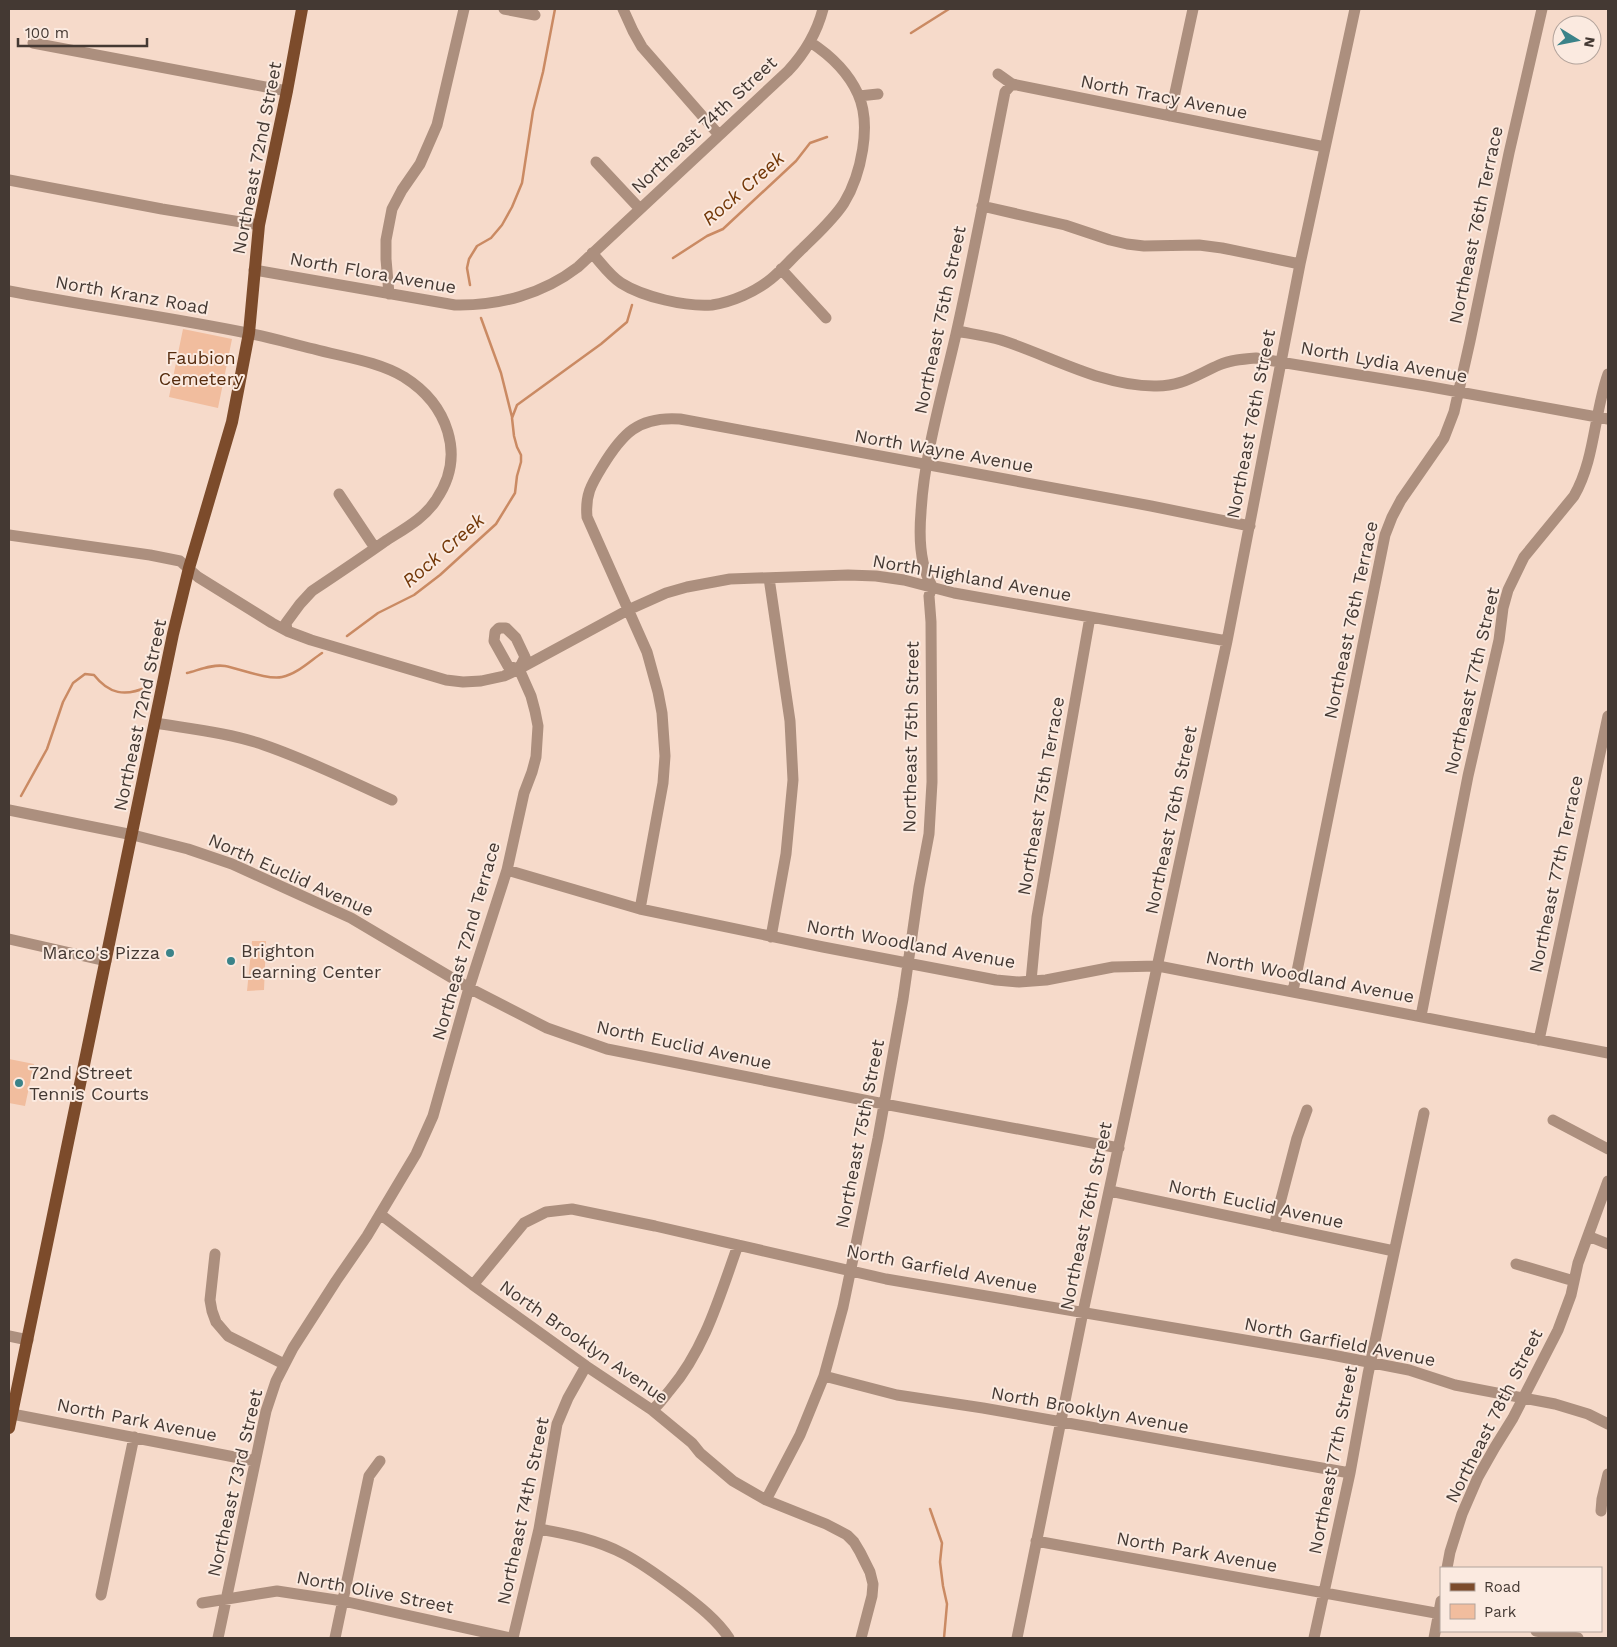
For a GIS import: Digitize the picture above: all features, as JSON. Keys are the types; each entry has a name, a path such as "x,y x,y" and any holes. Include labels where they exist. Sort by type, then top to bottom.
{"main road":[{"name":"Northeast 72nd Street","path":"9,1428 155,723 189,568 232,422 249,333 259,225 302,9"}],"street":[{"path":"389,294 386,240 392,209 402,190 420,164 437,125 464,9"},
{"path":"504,9 535,15"},
{"path":"623,9 642,47 719,135"},
{"name":"Northeast 74th Street","path":"592,253 788,71 810,42 823,9"},
{"path":"1170,116 1193,9"},
{"name":"Northeast 76th Street","path":"1017,1638 1083,1312 1227,641 1300,264 1355,9"},
{"name":"Northeast 76th Terrace","path":"1293,991 1385,535 1401,500 1444,438 1454,412 1509,153 1542,9"},
{"path":"592,253 616,279 630,288 645,295 701,305 719,303 746,294 771,279 835,215 846,199 860,168 864,139 859,96 842,70 820,48 810,42"},
{"path":"33,43 287,91"},
{"name":"North Tracy Avenue","path":"998,74 1012,84 1325,147"},
{"name":"Northeast 75th Street","path":"766,1500 800,1435 824,1376 851,1271 884,1104 929,834 932,782 931,622 929,596 932,586 926,577 920,514 927,466 957,331 1005,92 1012,84"},
{"path":"859,96 878,94"},
{"path":"596,162 640,209"},
{"path":"9,180 259,225"},
{"path":"982,206 1065,225 1127,244 1153,246 1199,245 1300,264"},
{"name":"North Flora Avenue","path":"254,270 455,306 477,305 499,302 530,294 556,283 578,267 592,253"},
{"path":"781,269 826,318"},
{"name":"North Kranz Road","path":"9,291 249,333 385,368 412,383 431,400 438,409 449,433 451,447 450,468 442,492 428,511 312,592 286,623 288,631"},
{"name":"North Lydia Avenue","path":"957,331 989,336 1084,372 1154,386 1184,382 1219,365 1237,360 1256,358 1602,418"},
{"name":"Northeast 77th Street","path":"1421,1016 1468,776 1499,640 1503,608 1508,590 1524,557 1581,485 1602,418 1608,374"},
{"name":"North Wayne Avenue","path":"640,909 662,792 665,756 660,699 647,652 587,517 586,506 589,489 611,452 618,442 634,430 655,420 667,418 680,419 1250,526"},
{"path":"340,494 375,548"},
{"name":"North Highland Avenue","path":"9,535 180,561 198,577 288,631 446,680 464,682 481,682 504,676 628,610 666,594 702,584 730,579 848,575 876,576 932,586 954,593 1227,641"},
{"path":"769,578 790,721 793,770 786,854 771,937"},
{"name":"Northeast 75th Terrace","path":"1031,981 1037,916 1090,617"},
{"name":"Northeast 72nd Terrace","path":"380,1214 416,1154 433,1116 469,988 507,870 524,793 532,772 538,742 538,726 526,682 519,669"},
{"name":"Northeast 77th Terrace","path":"1539,1040 1608,716"},
{"path":"155,723 219,734 262,744 287,753 392,800"},
{"path":"9,810 133,835"},
{"name":"North Euclid Avenue","path":"133,835 188,849 232,864 293,891 351,918 469,988 547,1028 608,1049 884,1104 1119,1148"},
{"name":"North Woodland Avenue","path":"507,870 640,909 771,937 996,980 1031,981 1113,967 1158,966 1608,1053"},
{"path":"9,939 106,961"},
{"path":"1274,1226 1297,1138 1307,1110"},
{"name":"Northeast 77th Street","path":"1314,1638 1424,1113"},
{"path":"1553,1120 1608,1149"},
{"name":"Northeast 78th Street","path":"1447,1567 1462,1514 1475,1484 1524,1398 1558,1330 1578,1263 1608,1181"},
{"name":"North Euclid Avenue","path":"1110,1191 1394,1251"},
{"name":"North Garfield Avenue","path":"473,1285 524,1223 546,1212 572,1209 886,1280 1371,1362 1409,1370 1462,1386 1572,1408 1608,1424"},
{"name":"North Brooklyn Avenue","path":"380,1214 473,1285 586,1366 652,1410 692,1443 700,1453 733,1481 766,1500 837,1529 854,1542 867,1564 873,1584 872,1596 861,1638"},
{"name":"Northeast 73rd Street","path":"218,1638 266,1411 284,1364 302,1333 380,1214"},
{"path":"1588,1236 1608,1244"},
{"path":"652,1410 657,1407 675,1384 696,1352 721,1293 738,1245"},
{"path":"215,1254 210,1300 216,1322 228,1336 284,1364"},
{"path":"1516,1264 1574,1281"},
{"path":"9,1336 28,1340"},
{"name":"Northeast 74th Street","path":"511,1638 539,1528 557,1424 568,1398 586,1366"},
{"name":"North Brooklyn Avenue","path":"824,1376 897,1396 1061,1422 1350,1473"},
{"name":"North Park Avenue","path":"12,1414 255,1461"},
{"path":"101,1595 134,1437"},
{"path":"335,1638 369,1476 380,1461"},
{"path":"1601,1511 1608,1474"},
{"path":"539,1528 590,1541 623,1554 696,1603 729,1638"},
{"name":"North Park Avenue","path":"1036,1541 1440,1614"},
{"name":"North Olive Street","path":"202,1603 277,1591 343,1601 511,1638"},
{"path":"1434,1638 1440,1614"},
{"path":"1542,1632 1578,1638"}],"green space":[{"name":"Faubion Cemetery","path":"183,329 232,339 218,408 169,397"},
{"path":"252,941 266,941 264,990 247,991"},
{"name":"72nd Street Tennis Courts","path":"9,1059 34,1064 25,1106 9,1103"}],"waterway":[{"path":"470,285 467,268 469,259 477,246 491,238 502,225 522,183 533,111 543,72 555,9"},
{"name":"Rock Creek","path":"911,33 949,9"},
{"name":"Rock Creek","path":"673,258 707,236 723,229 796,161 810,143 827,137"},
{"name":"Rock Creek","path":"347,636 378,613 414,595 440,575 496,524 515,493 521,462 521,455 514,436 512,418 517,405 601,344 627,322 632,305"},
{"path":"481,318 501,373 512,417"},
{"name":"Rock Creek","path":"187,673 210,667 225,666 276,678 298,670 322,653"},
{"name":"Rock Creek","path":"21,796 47,749 63,702 73,683 85,674 94,675 106,686 118,692 132,692 147,687"},
{"path":"930,1509 942,1543 940,1562 947,1604 944,1638"}],"place":[{"name":"Marco's Pizza","path":"170,953"},
{"name":"Brighton Learning Center","path":"231,961"},
{"name":"72nd Street Tennis Courts","path":"19,1083"}]}
